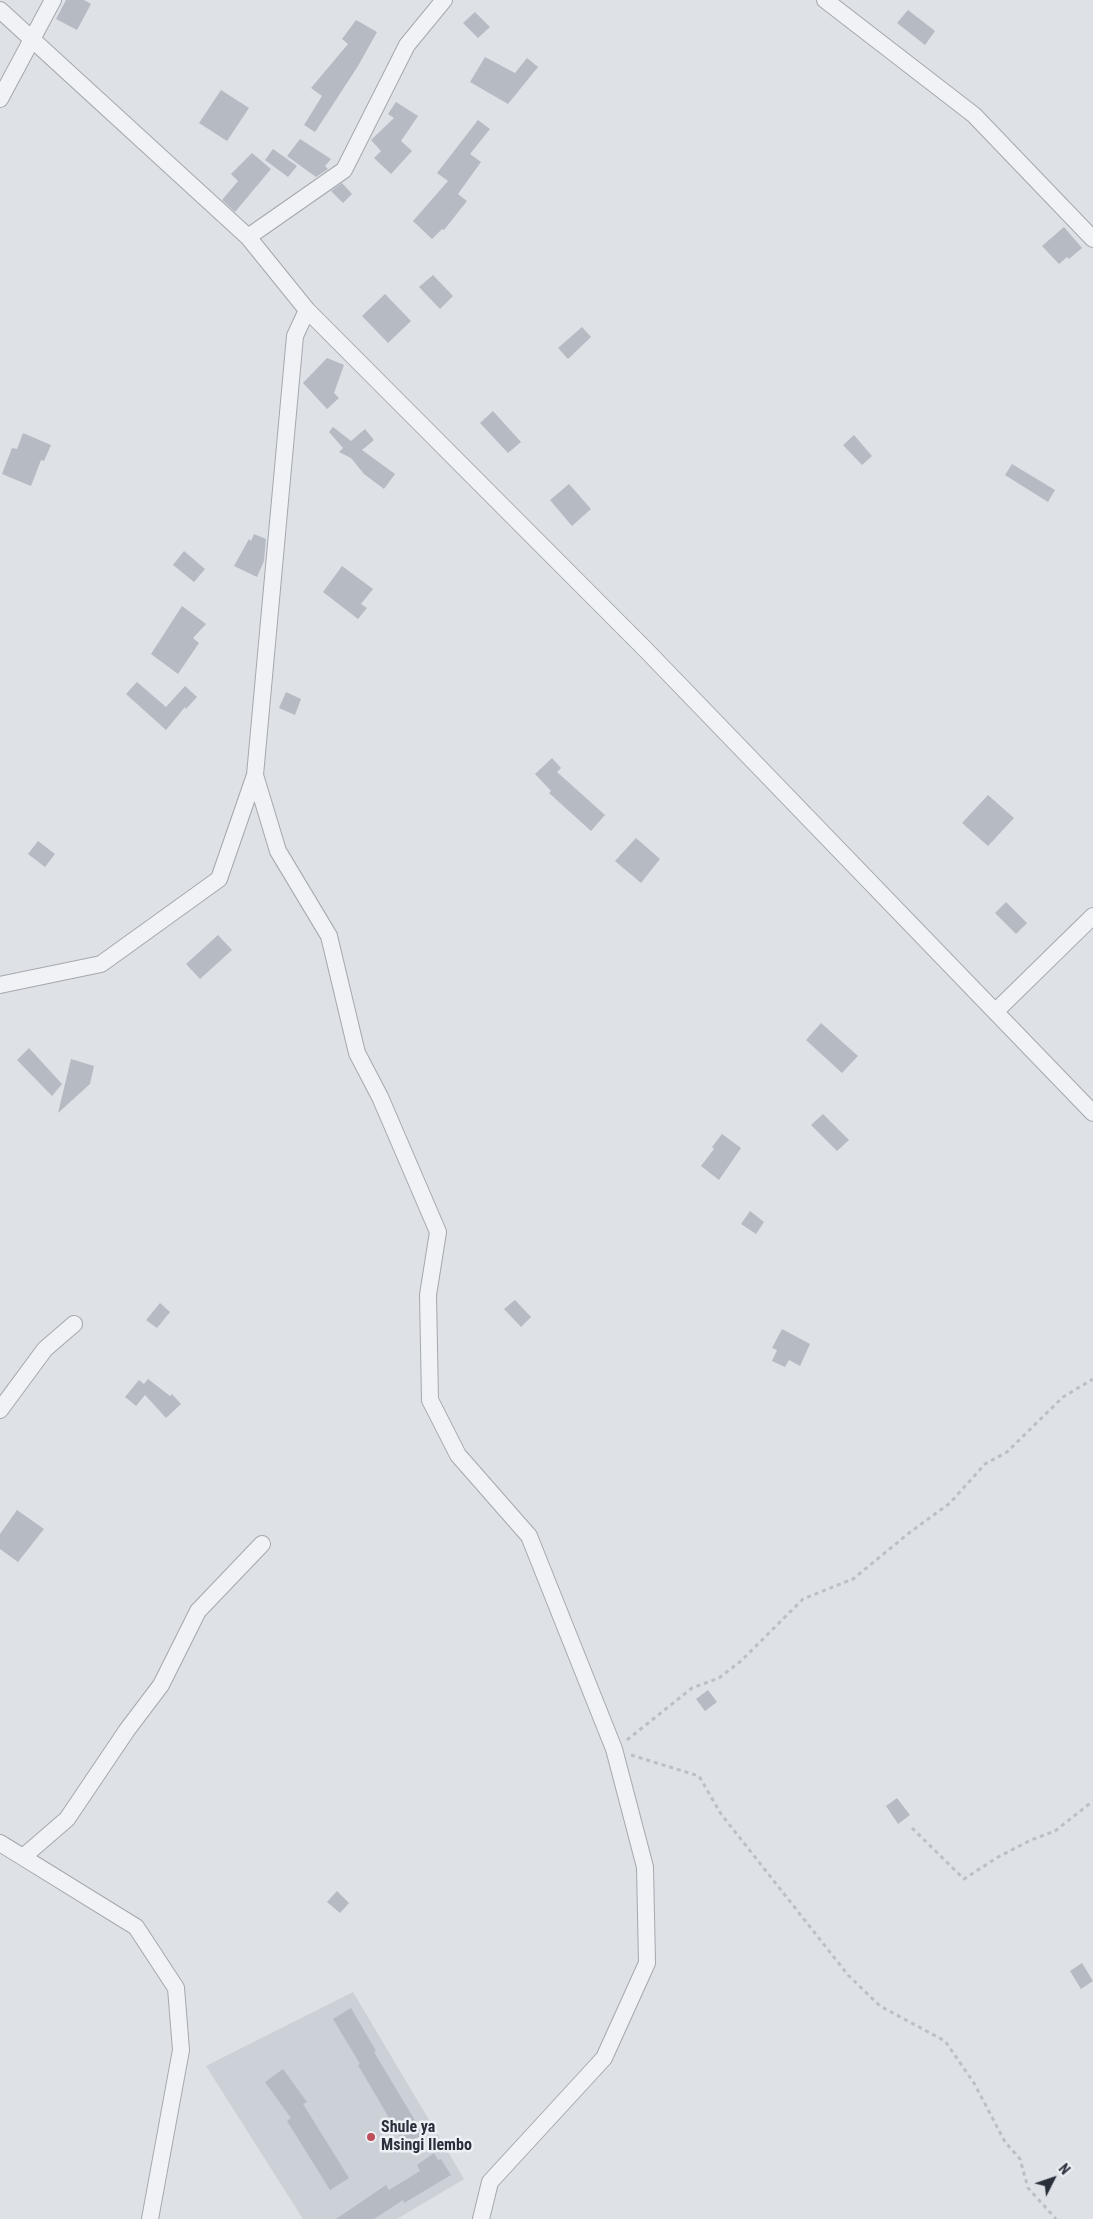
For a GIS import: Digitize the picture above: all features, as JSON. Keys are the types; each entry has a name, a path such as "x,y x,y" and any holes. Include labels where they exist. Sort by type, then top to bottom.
{"street":[{"path":"0,99 53,0"},
{"path":"248,238 344,170 407,45 444,0"},
{"path":"825,0 974,115 1093,239"},
{"path":"0,10 248,238 308,310 653,657 1093,1113"},
{"path":"0,985 101,964 219,878 255,775 295,336 308,310"},
{"path":"255,775 278,851 329,936 357,1053 380,1097 438,1232 428,1295 430,1400 458,1455 529,1536 614,1750 645,1867 647,1963 604,2058 490,2182 481,2219"},
{"path":"996,1011 1093,916"},
{"path":"0,1410 45,1349 74,1324"},
{"path":"23,1857 67,1819 127,1730 161,1684 198,1611 262,1544"},
{"path":"0,1843 136,1927 176,1988 181,2050 150,2219"}],"path":[{"path":"614,1750 692,1688 719,1678 740,1661 802,1599 853,1579 909,1533 950,1504 985,1464 1007,1452 1063,1397 1093,1379"},
{"path":"614,1750 698,1776 721,1814 848,1975 880,2006 945,2041 974,2083 1005,2142 1020,2159 1028,2188 1056,2219"},
{"path":"912,1828 964,1879 998,1857 1055,1831 1093,1801"}],"shaded area":[{"path":"353,1992 464,2179 397,2219 303,2219 206,2066"}],"building":[{"path":"66,0 84,0 91,4 77,30 56,19"},
{"path":"908,10 935,31 925,45 897,23"},
{"path":"475,12 490,27 478,38 463,23"},
{"path":"356,20 377,32 358,66 315,132 304,125 322,96 311,88 348,44 342,39"},
{"path":"485,57 515,73 527,58 538,67 508,104 470,82"},
{"path":"221,90 249,108 227,141 199,123"},
{"path":"396,102 418,116 401,141 412,151 391,174 374,158 381,151 371,140 394,118 388,114"},
{"path":"478,120 490,129 470,154 481,162 458,194 467,201 444,230 442,229 432,239 413,221 448,181 437,173"},
{"path":"300,139 331,159 325,166 328,169 316,177 287,156"},
{"path":"273,149 297,166 288,177 265,160"},
{"path":"252,153 271,169 235,212 222,200 238,181 231,174"},
{"path":"342,183 352,194 343,203 331,191"},
{"path":"1064,227 1082,248 1069,259 1067,257 1059,264 1042,246"},
{"path":"433,275 453,296 440,309 419,287"},
{"path":"385,294 411,321 388,343 362,316"},
{"path":"582,327 591,337 568,359 558,348"},
{"path":"327,358 344,365 334,393 339,398 327,409 303,383"},
{"path":"493,411 521,442 508,453 480,423"},
{"path":"333,427 351,441 365,429 374,440 362,450 395,474 384,489 364,474 351,458 339,452 343,448 329,432"},
{"path":"23,433 51,445 44,461 41,460 31,486 2,474 12,448 17,449"},
{"path":"854,435 872,456 862,465 843,445"},
{"path":"1012,464 1055,490 1048,502 1005,475"},
{"path":"569,484 591,509 572,526 550,500"},
{"path":"254,534 266,539 264,561 257,577 234,566 249,539 251,541"},
{"path":"184,551 205,569 194,582 173,565"},
{"path":"342,566 373,589 361,604 367,608 358,619 323,592"},
{"path":"182,606 206,624 193,638 199,643 178,674 151,654"},
{"path":"137,682 166,707 185,686 197,697 186,709 185,707 166,730 126,694"},
{"path":"286,692 301,699 295,715 279,708"},
{"path":"552,758 561,768 557,772 605,815 591,831 549,793 551,791 535,774"},
{"path":"988,795 1014,818 988,846 962,823"},
{"path":"636,838 660,859 641,883 615,861"},
{"path":"38,841 55,854 45,867 28,854"},
{"path":"1006,902 1027,923 1016,934 995,913"},
{"path":"218,935 232,950 200,979 186,964"},
{"path":"821,1023 858,1056 842,1073 806,1040"},
{"path":"29,1048 62,1084 52,1096 17,1060"},
{"path":"71,1059 94,1066 90,1084 58,1113"},
{"path":"823,1114 849,1140 837,1151 811,1125"},
{"path":"722,1134 741,1148 719,1180 701,1166 714,1149 712,1147"},
{"path":"750,1211 764,1222 756,1234 741,1224"},
{"path":"515,1300 531,1317 521,1327 504,1309"},
{"path":"160,1303 170,1312 157,1328 146,1320"},
{"path":"782,1329 810,1344 800,1366 789,1360 785,1367 772,1361 777,1350 772,1348"},
{"path":"148,1379 170,1396 172,1394 181,1404 166,1418 145,1395 136,1406 125,1397 139,1380 144,1384"},
{"path":"17,1510 44,1529 18,1562 0,1549 0,1534"},
{"path":"708,1690 717,1702 705,1711 696,1699"},
{"path":"897,1798 910,1815 898,1824 886,1806"},
{"path":"337,1891 349,1903 340,1913 327,1902"},
{"path":"1082,1963 1093,1981 1081,1989 1070,1971"},
{"path":"351,2008 376,2051 374,2052 423,2134 405,2145 333,2019"},
{"path":"283,2069 307,2102 303,2104 349,2178 330,2190 287,2121 291,2118 265,2082"},
{"path":"434,2153 438,2160 441,2159 451,2175 404,2203 403,2200 374,2219 336,2219 386,2185 389,2190 420,2171 417,2165"}],"place":[{"name":"Shule ya Msingi Ilembo","path":"371,2137"}]}
